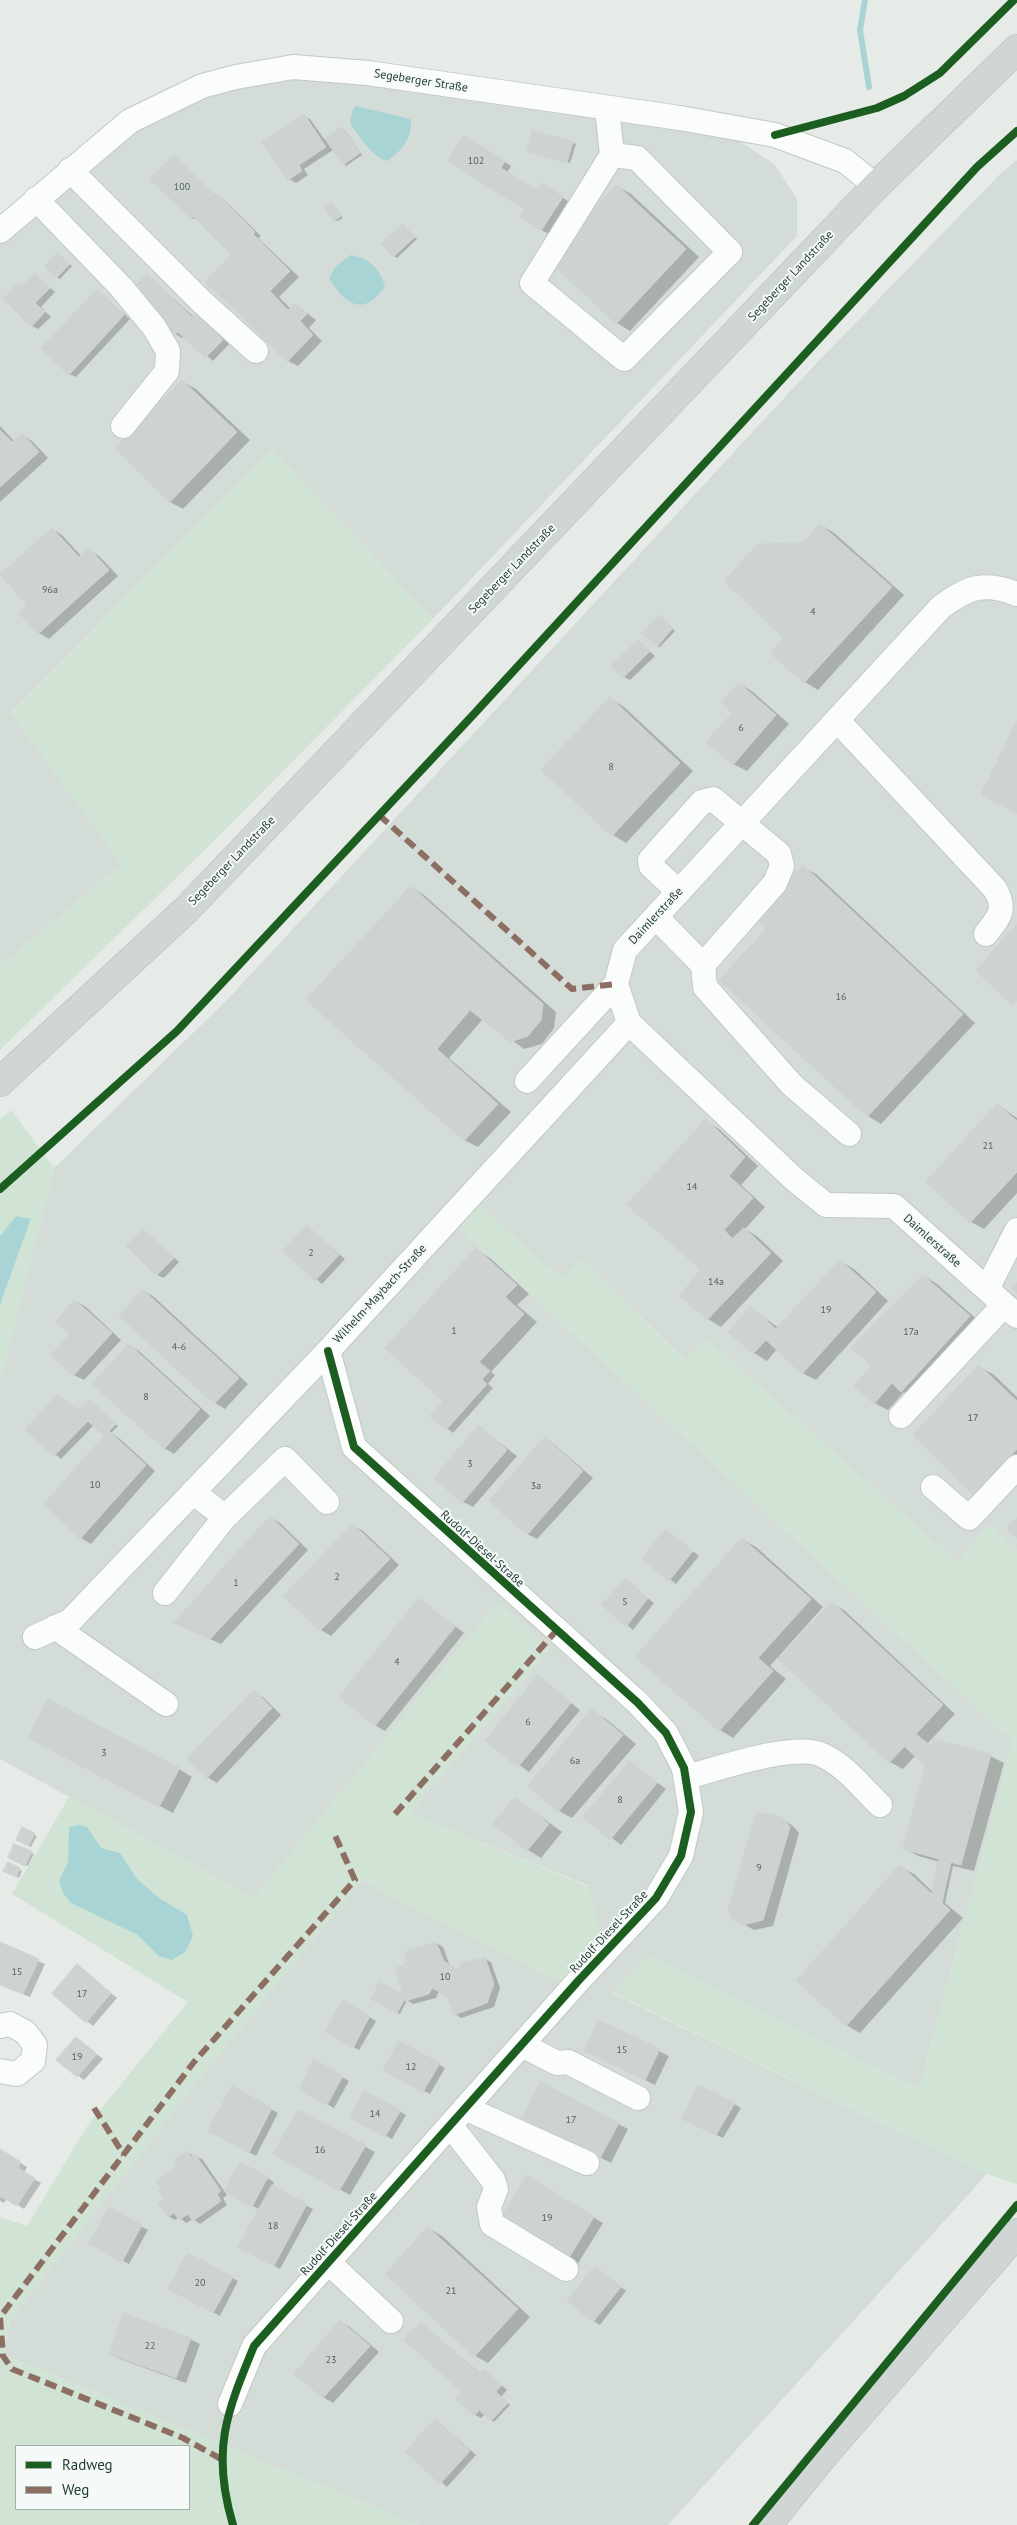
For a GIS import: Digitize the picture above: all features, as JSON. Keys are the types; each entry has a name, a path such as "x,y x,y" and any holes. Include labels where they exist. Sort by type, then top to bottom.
{"main road":[{"name":"Segeberger Landstraße","path":"0,1082 187,908 876,186 1017,49"},
{"path":"767,2525 825,2454 1017,2233"}],"street":[{"name":"Segeberger Straße","path":"0,231 130,121 202,86 236,77 293,67 368,73 680,118 775,135 845,161 876,186"},
{"path":"607,108 612,155 532,283 624,359 730,252 637,158 612,155"},
{"path":"70,170 202,302 256,351"},
{"path":"36,199 121,287 154,328 168,351 167,371 123,426"},
{"name":"Daimlerstraße","path":"1011,1311 894,1206 826,1206 794,1180 629,1023 616,984 625,950 941,608 961,592 982,586 1000,587 1017,594"},
{"path":"837,720 995,889 1001,899 1001,914 986,934"},
{"path":"678,892 651,866 650,860 708,799 714,799 779,854 782,866 775,883 703,965"},
{"path":"656,917 703,965 705,987 792,1085 849,1134"},
{"path":"527,1081 616,984"},
{"name":"Wilhelm-Maybach-Straße","path":"166,1704 45,1632 70,1620 193,1492 328,1351 629,1023"},
{"path":"987,1290 1017,1230"},
{"path":"901,1416 1011,1311"},
{"name":"Rudolf-Diesel-Straße","path":"230,2404 254,2346 522,2045 656,1898 681,1856 691,1812 684,1768 666,1733 638,1703 354,1447 328,1351"},
{"path":"165,1593 225,1517 285,1459 328,1502"},
{"path":"933,1487 969,1518 1017,1467"},
{"path":"193,1492 225,1517"},
{"path":"686,1777 792,1751 810,1750 838,1764 880,1805"},
{"path":"0,2026 10,2024 25,2032 35,2045 33,2061 17,2074 0,2071"},
{"path":"522,2045 557,2063 568,2062 638,2098"},
{"path":"458,2117 587,2163"},
{"path":"458,2117 493,2180 496,2189 489,2207 492,2224 566,2269"},
{"path":"328,2262 391,2321"}],"shaded area":[{"path":"292,71 735,138 775,165 797,199 797,236 433,619 272,450 11,713 122,864 0,966 0,232 121,130 205,88"},
{"path":"1017,160 1017,1551 989,1525 958,1563 706,1339 685,1360 581,1260 561,1279 479,1205 460,1229 1013,1741 919,2089 649,1955 613,1994 987,2174 668,2525 418,2525 5,2355 10,2321 190,2090 362,1880 560,1983 589,1886 410,1813 549,1650 498,1602 254,1898 0,1759 0,1381 54,1168 228,999 809,371 999,175"}],"green space":[{"path":"272,450 433,619 224,831 0,1050 0,966 122,864 11,714"},
{"path":"11,1110 54,1168 0,1381 0,1305 31,1220 16,1216 0,1236 0,1119"},
{"path":"479,1205 561,1279 580,1259 684,1360 706,1339 958,1563 989,1525 1017,1551 1017,2184 987,2174 613,1993 649,1955 919,2089 1013,1741 460,1229"},
{"path":"498,1602 549,1650 410,1813 589,1887 602,1938 560,1984 362,1880 190,2090 10,2321 5,2355 418,2525 0,2525 0,2217 27,2226 88,2125 188,2002 12,1894 69,1797 254,1898"}],"water":[{"path":"356,106 410,119 410,131 405,143 387,161 371,151 350,123 352,112"},
{"path":"351,255 373,265 380,274 385,286 370,302 362,305 348,301 329,278 336,266"},
{"path":"16,1216 31,1219 0,1305 0,1236"},
{"path":"79,1825 87,1827 101,1848 120,1853 137,1879 159,1898 187,1915 193,1936 185,1952 172,1960 159,1956 138,1935 71,1903 63,1893 59,1880 68,1863 69,1827"}],"building":[{"path":"304,114 326,147 299,165 302,171 288,180 262,142"},
{"path":"342,127 360,153 343,165 325,139"},
{"path":"533,130 573,142 567,163 527,152"},
{"path":"464,135 505,161 489,187 448,161"},
{"path":"174,155 214,195 191,219 150,179"},
{"path":"501,168 537,190 525,210 489,187"},
{"path":"542,183 563,197 541,231 520,217"},
{"path":"617,185 686,249 616,324 549,261"},
{"path":"217,194 255,232 232,255 193,216"},
{"path":"332,203 341,216 334,221 325,208"},
{"path":"403,224 415,237 393,257 381,244"},
{"path":"253,234 290,271 243,318 205,282"},
{"path":"58,252 70,264 56,278 44,267"},
{"path":"35,273 50,288 35,303 45,312 31,327 3,299 18,283 21,287"},
{"path":"147,274 192,317 175,335 130,292"},
{"path":"97,289 124,315 69,375 41,349"},
{"path":"270,291 288,310 295,303 307,314 300,321 313,335 287,362 243,318"},
{"path":"196,313 223,340 205,358 178,332"},
{"path":"182,380 237,432 169,503 115,449"},
{"path":"0,430 12,442 22,433 39,452 0,487"},
{"path":"820,524 892,587 804,683 770,653 784,638 724,581 758,544 803,543"},
{"path":"52,528 79,557 89,548 109,570 38,634 19,613 27,605 0,575"},
{"path":"659,615 673,628 657,647 642,633"},
{"path":"638,640 650,651 623,678 611,666"},
{"path":"739,683 776,715 733,765 706,742 732,713 721,703"},
{"path":"610,697 680,763 612,836 541,770"},
{"path":"1017,721 1017,813 981,795"},
{"path":"803,865 963,1014 867,1117 719,980 766,929 754,917"},
{"path":"411,886 543,1004 541,1020 528,1036 510,1042 470,1010 437,1049 498,1104 464,1141 306,1000"},
{"path":"1017,924 1017,1000 1013,1005 976,971"},
{"path":"997,1104 1017,1121 1017,1172 970,1223 926,1182"},
{"path":"706,1119 745,1157 729,1176 753,1198 724,1230 732,1238 700,1269 627,1205"},
{"path":"307,1225 339,1255 315,1281 283,1251"},
{"path":"744,1228 771,1253 707,1320 680,1296 700,1269"},
{"path":"143,1229 174,1258 156,1276 126,1246"},
{"path":"476,1248 517,1285 505,1297 524,1314 443,1401 385,1348"},
{"path":"840,1260 876,1292 802,1374 766,1340"},
{"path":"923,1275 970,1316 901,1392 892,1383 874,1404 854,1386 871,1366 851,1348"},
{"path":"1017,1283 1017,1293 1012,1288"},
{"path":"143,1290 239,1378 214,1404 119,1316"},
{"path":"75,1300 112,1333 73,1376 51,1355 70,1334 56,1321"},
{"path":"751,1306 776,1329 753,1354 728,1332"},
{"path":"129,1344 200,1409 164,1449 92,1384"},
{"path":"479,1362 490,1371 482,1379 487,1384 446,1430 430,1416"},
{"path":"979,1365 1017,1401 1017,1449 974,1496 913,1435"},
{"path":"58,1394 88,1421 54,1456 25,1430"},
{"path":"89,1399 116,1424 104,1436 77,1411"},
{"path":"479,1425 507,1450 462,1503 434,1478"},
{"path":"109,1431 146,1465 80,1539 44,1504"},
{"path":"545,1437 583,1471 527,1535 489,1501"},
{"path":"270,1516 299,1544 210,1639 174,1623"},
{"path":"1017,1518 1017,1538 1007,1529"},
{"path":"353,1524 390,1559 320,1631 283,1596"},
{"path":"665,1529 693,1551 669,1581 642,1559"},
{"path":"742,1538 811,1599 758,1658 773,1671 719,1731 635,1657"},
{"path":"625,1578 648,1598 626,1627 602,1605"},
{"path":"419,1598 455,1627 375,1726 339,1697"},
{"path":"832,1602 943,1705 889,1763 778,1659"},
{"path":"538,1675 571,1703 518,1767 485,1741"},
{"path":"254,1690 272,1708 207,1778 187,1759"},
{"path":"48,1699 180,1768 159,1807 28,1738"},
{"path":"592,1709 623,1735 558,1812 528,1786"},
{"path":"916,1734 931,1746 926,1766 904,1746"},
{"path":"933,1739 991,1754 961,1865 903,1849"},
{"path":"630,1761 657,1783 610,1840 583,1817"},
{"path":"515,1797 549,1824 527,1851 493,1824"},
{"path":"762,1813 773,1814 783,1818 790,1827 763,1920 743,1925 733,1920 728,1910 755,1817"},
{"path":"22,1827 35,1833 28,1846 16,1840"},
{"path":"14,1844 32,1851 25,1866 8,1858"},
{"path":"939,1859 951,1862 942,1903 932,1894"},
{"path":"8,1862 20,1868 16,1877 3,1871"},
{"path":"900,1865 950,1910 846,2026 796,1981"},
{"path":"0,1942 39,1959 23,1994 0,1985"},
{"path":"436,1942 444,1961 458,1970 462,1963 485,1957 494,1984 487,2003 454,2015 447,1996 432,1988 429,1994 405,2001 395,1968 404,1965 407,1961 405,1952"},
{"path":"77,1964 111,1993 86,2023 52,1994"},
{"path":"380,1982 404,1995 405,1999 397,2013 371,1999"},
{"path":"343,2000 370,2016 353,2048 325,2032"},
{"path":"599,2020 660,2049 645,2080 584,2051"},
{"path":"76,2037 97,2054 77,2077 56,2060"},
{"path":"399,2041 440,2063 423,2092 383,2071"},
{"path":"314,2059 343,2076 327,2105 299,2090"},
{"path":"541,2082 619,2123 600,2158 522,2118"},
{"path":"698,2085 735,2103 716,2135 682,2119"},
{"path":"232,2086 272,2108 249,2153 208,2131"},
{"path":"364,2091 401,2110 385,2137 350,2118"},
{"path":"298,2110 366,2145 339,2191 273,2154"},
{"path":"0,2149 21,2162 18,2168 35,2178 17,2206 0,2196"},
{"path":"187,2151 191,2157 195,2154 221,2191 217,2194 221,2201 193,2221 188,2214 179,2220 174,2213 168,2217 158,2203 164,2198 158,2191 161,2189 156,2181 178,2166 174,2160"},
{"path":"240,2162 268,2177 252,2207 224,2191"},
{"path":"527,2175 594,2217 567,2261 500,2220"},
{"path":"272,2185 307,2204 274,2266 238,2247"},
{"path":"109,2207 142,2225 122,2262 89,2244"},
{"path":"428,2227 518,2309 474,2357 385,2274"},
{"path":"188,2253 233,2277 213,2313 168,2289"},
{"path":"595,2266 621,2287 593,2322 567,2301"},
{"path":"123,2313 191,2338 176,2378 109,2354"},
{"path":"340,2320 370,2346 323,2398 294,2374"},
{"path":"421,2322 480,2374 462,2392 404,2340"},
{"path":"484,2369 502,2385 474,2416 456,2399"},
{"path":"496,2392 508,2403 491,2421 479,2410"},
{"path":"435,2419 470,2451 440,2484 405,2452"}],"waterway":[{"path":"865,0 860,30 869,87"}],"marked path":[{"path":"379,815 572,989 616,984"},
{"path":"395,1814 556,1631"},
{"path":"221,2459 183,2438 12,2369 3,2356 0,2317 194,2062 355,1880 333,1831"},
{"path":"94,2108 124,2155"}],"cycle path":[{"path":"775,135 877,108 904,96 940,73 1014,0"},
{"path":"0,1189 177,1031 473,715 977,167 1017,131"},
{"path":"233,2525 226,2499 223,2475 225,2433 229,2413 254,2346 579,1980 656,1898 681,1856 691,1812 684,1768 666,1733 638,1703 354,1447 328,1351"},
{"path":"753,2525 1017,2205"}]}
